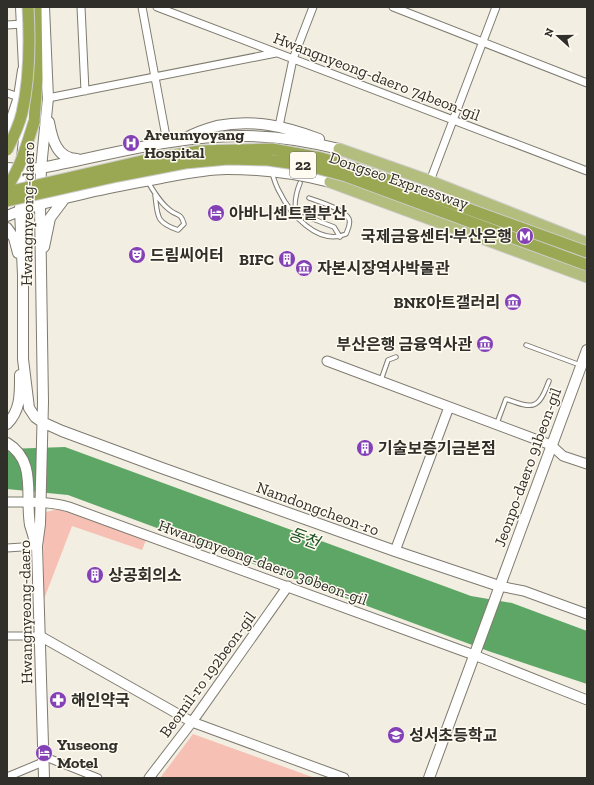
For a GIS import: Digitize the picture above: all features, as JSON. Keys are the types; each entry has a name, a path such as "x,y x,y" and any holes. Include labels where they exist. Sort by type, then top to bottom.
{"highway":[{"path":"7,150 16,132 22,113 29,66 28,7"},
{"path":"7,186 14,177 34,122 37,79 36,7"},
{"name":"Dongseo Expressway","path":"7,192 159,157 200,151 272,149 321,158 352,167 587,252"},
{"name":"Dongseo Expressway","path":"7,200 185,163 228,159 268,160 309,166 346,176 587,265"}],"main road":[{"name":"Hwangnyeong-daero","path":"21,7 27,99 21,172 20,206 23,275 23,359 29,408 35,417 42,422"},
{"name":"Hwangnyeong-daero","path":"44,7 48,98 40,204 42,442 40,524 36,546 44,778"},
{"path":"7,133 19,97 24,66"},
{"path":"46,111 51,133 61,154 70,159 90,158"},
{"path":"183,140 193,133 206,128 253,123 279,126 321,140 338,149"},
{"path":"7,182 21,172 167,142 246,136 311,142 338,149 430,181 587,243"},
{"path":"7,168 21,172"},
{"path":"7,200 20,206 40,204 185,173 226,169 271,170 303,175 330,182 586,277"},
{"path":"40,268 50,218 65,198"},
{"path":"7,216 20,206"},
{"path":"7,228 14,238 23,275"},
{"path":"545,261 564,257 569,243 564,233"},
{"name":"Jeonpo-daero 91beon-gil","path":"429,778 587,350"},
{"path":"7,424 13,418 20,398 20,374 23,359"},
{"name":"Namdongcheon-ro","path":"42,422 159,467 395,551 498,590"},
{"path":"11,445 22,457 27,468 30,524 36,546"}],"street":[{"path":"81,7 85,91"},
{"path":"142,7 167,142"},
{"name":"Hwangnyeong-daero 74beon-gil","path":"157,7 587,171"},
{"path":"279,126 293,60 313,7"},
{"path":"393,7 587,83"},
{"path":"430,181 496,7"},
{"path":"7,26 22,24"},
{"path":"48,98 276,53"},
{"path":"7,93 19,97"},
{"path":"327,361 551,445 563,456 587,464"},
{"path":"395,551 449,407"},
{"name":"Hwangnyeong-daero 30beon-gil","path":"7,502 57,503 69,507 474,655 587,700"},
{"path":"7,548 36,546"},
{"name":"Beomil-ro 192beon-gil","path":"149,778 192,722 288,586"},
{"name":"Namdongcheon-ro","path":"498,590 524,591 587,614"},
{"path":"7,636 40,636 192,722 344,778"},
{"path":"7,776 43,759 98,778"}],"lane":[{"path":"271,170 279,192 296,217 309,229 329,237 340,237 346,234 349,227 349,220 346,215 309,198"},
{"path":"147,180 155,195 171,212 182,218 184,224 178,230 162,223 158,214 155,195"},
{"path":"296,217 294,206 296,193 300,183"},
{"path":"296,217 308,217 334,227 340,237"},
{"path":"526,345 581,366"},
{"path":"380,381 388,360 396,357"},
{"path":"496,425 506,399 530,406 538,403 543,397 549,381"}],"shaded area":[{"path":"58,509 146,540 142,550 72,526 44,599 43,520 46,512"},
{"path":"193,734 315,778 160,778"}],"water":[{"name":"동천","path":"65,447 471,596 512,603 587,631 587,684 491,652 68,495 7,489 7,449"}],"place":[{"name":"Areumyoyang Hospital","path":"131,143"},
{"name":"아바니센트럴부산","path":"216,213"},
{"name":"국제금융센터·부산은행","path":"525,236"},
{"name":"드림씨어터","path":"137,255"},
{"name":"BIFC","path":"287,259"},
{"name":"자본시장역사박물관","path":"304,268"},
{"name":"BNK아트갤러리","path":"513,302"},
{"name":"부산은행 금융역사관","path":"485,344"},
{"name":"기술보증기금본점","path":"365,448"},
{"name":"상공회의소","path":"95,575"},
{"name":"해인약국","path":"58,700"},
{"name":"성서초등학교","path":"396,735"},
{"name":"Yuseong Motel","path":"44,753"}]}
